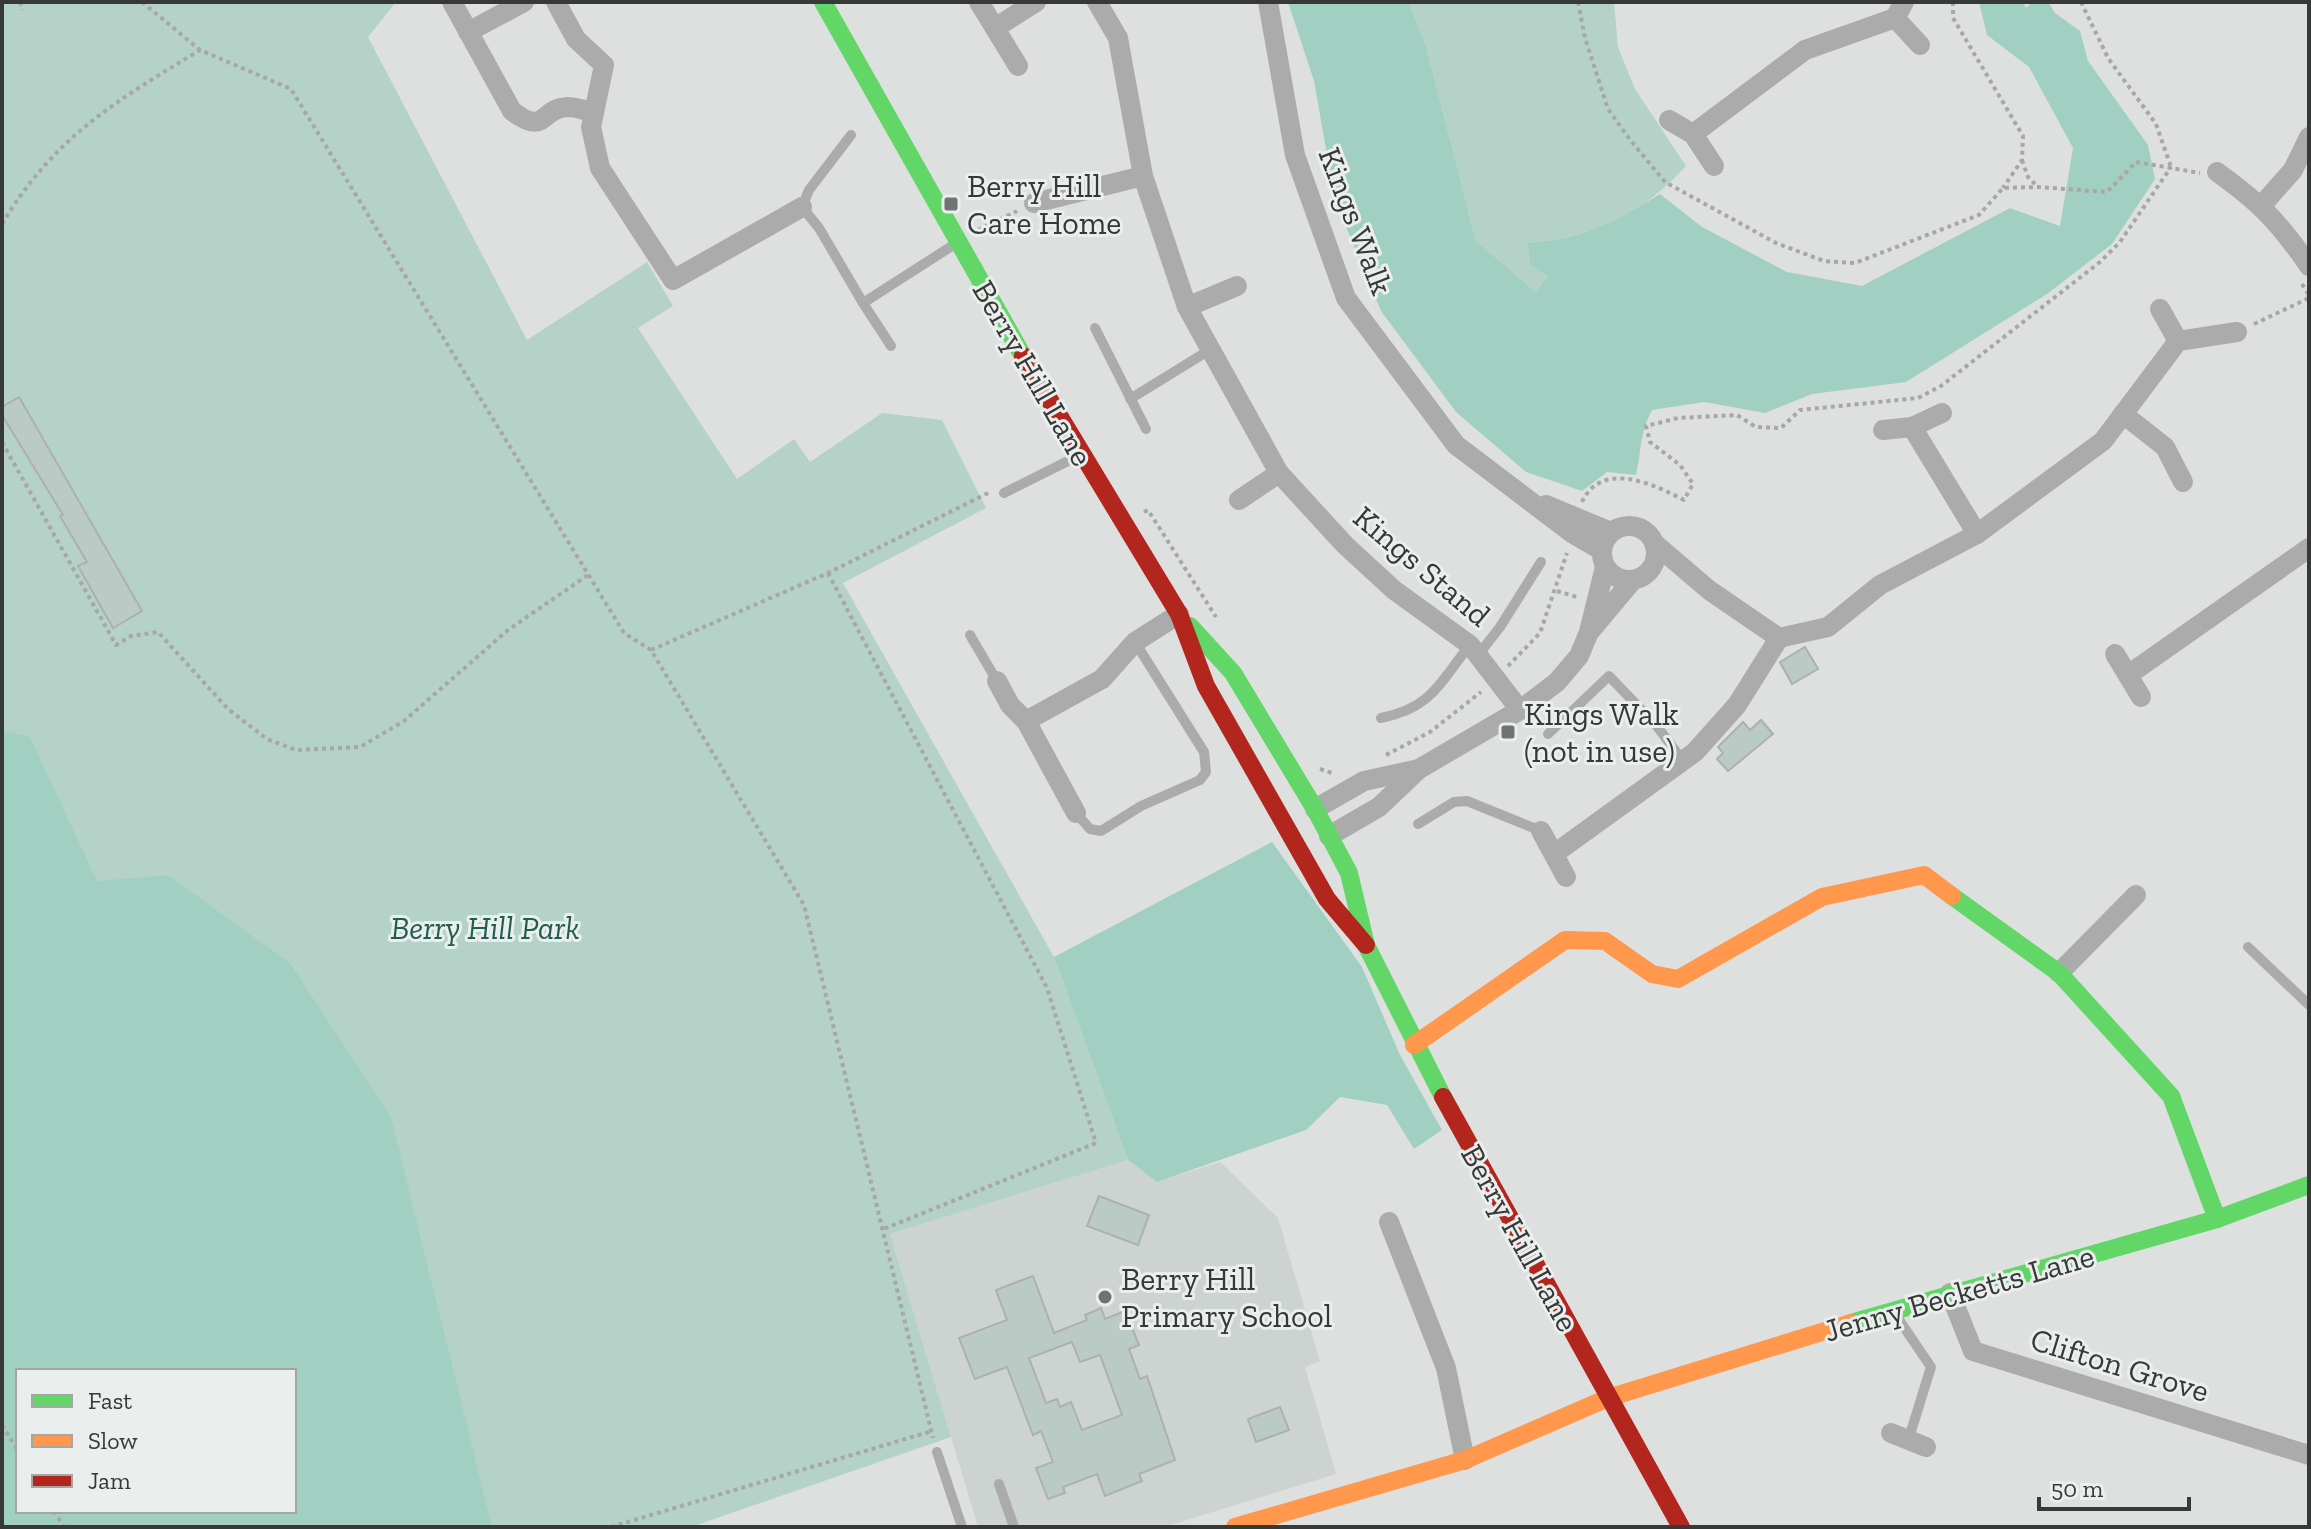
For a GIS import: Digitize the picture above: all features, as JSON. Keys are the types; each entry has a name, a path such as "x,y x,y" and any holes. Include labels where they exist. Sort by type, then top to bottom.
{"street":[{"path":"452,2 512,111 528,123 540,123 554,111 568,107 594,112"},
{"path":"468,32 524,2"},
{"path":"556,2 576,39 604,65 591,127 600,168 673,280 802,207"},
{"name":"Berry Hill Lane","path":"823,2 1080,455 1179,614 1233,673 1315,809 1320,838 1414,1045 1681,1527"},
{"path":"979,2 1018,66"},
{"path":"995,28 1036,2"},
{"name":"Kings Stand","path":"1097,2 1118,38 1143,176 1187,307 1208,351 1279,473 1345,545 1394,590 1474,649 1520,710"},
{"name":"Kings Walk","path":"1268,2 1295,155 1346,298 1456,445 1523,496 1575,524 1606,550"},
{"path":"1693,134 1805,50 1900,10 1920,45"},
{"path":"1669,120 1693,134 1714,166"},
{"path":"2262,205 2293,170 2309,137"},
{"path":"2217,172 2262,205 2283,227 2309,266"},
{"path":"1034,203 1143,176"},
{"path":"1187,307 1237,286"},
{"path":"2160,309 2178,341"},
{"path":"1554,854 1683,761 1737,705 1779,638 1828,627 1880,585 1977,534 2103,441 2178,341 2237,332"},
{"path":"1883,430 1912,427 1942,413"},
{"path":"2123,414 2165,447 2183,482"},
{"path":"1912,427 1977,534"},
{"path":"1239,500 1279,473"},
{"path":"1292,837 1320,838 1379,807 1419,769 1520,710 1557,682 1579,656 1589,632 1606,550 1630,525 1643,529 1654,543 1709,590 1779,638"},
{"path":"1589,632 1655,562 1654,543"},
{"path":"2128,675 2309,548"},
{"path":"1606,550 1619,579 1641,576 1709,590"},
{"path":"1026,721 1102,679 1135,642 1179,614"},
{"name":"Berry Hill Lane","path":"1179,614 1206,686 1327,899 1366,945"},
{"path":"2115,654 2141,697"},
{"path":"997,681 1010,705 1026,721 1076,813"},
{"path":"1315,809 1364,781 1419,769"},
{"path":"1541,831 1566,877"},
{"path":"1414,1045 1565,940 1605,941 1652,974 1678,979 1822,897 1924,875 2059,973 2171,1096 2217,1219"},
{"path":"2059,973 2136,895"},
{"name":"Jenny Becketts Lane","path":"1235,1527 1465,1460 1608,1398 1950,1293 2217,1219 2309,1185"},
{"path":"1389,1222 1446,1368 1465,1460"},
{"name":"Clifton Grove","path":"1950,1293 1973,1351 2309,1455"}],"lane":[{"path":"851,135 809,190 802,207 819,228 891,346"},
{"path":"863,303 957,243"},
{"path":"1095,328 1146,429"},
{"path":"1130,399 1208,351"},
{"path":"1002,490 1080,455"},
{"path":"1381,718 1409,713 1434,696 1474,649 1500,627 1541,562"},
{"path":"970,635 997,681"},
{"path":"1076,813 1090,829 1101,831 1141,806 1200,780 1206,772 1204,752 1135,642"},
{"path":"1548,734 1609,676 1656,725 1683,761"},
{"path":"1418,824 1454,802 1467,801 1541,831"},
{"path":"2248,947 2309,1005"},
{"path":"1892,1311 1931,1367 1908,1440"},
{"path":"937,1452 962,1527"},
{"path":"999,1484 1014,1527"}],"path":[{"path":"20,2 23,10"},
{"path":"142,2 200,50 291,89 624,633 651,650 804,905 937,1452"},
{"path":"1578,2 1585,38 1608,109 1665,182 1776,243 1824,261 1855,263 1979,215 2022,160"},
{"path":"1953,2 1953,18 2023,136 2022,160 2028,177 2038,187"},
{"path":"2081,2 2108,58 2156,124 2171,167"},
{"path":"2,224 24,187 66,140 119,99 200,50"},
{"path":"2003,188 2107,192 2136,162 2192,173 2217,172"},
{"path":"1376,759 1430,732 1498,677 1540,633 1557,591 1584,497 1607,480 1640,478 1684,500 1693,484 1680,465 1650,442 1646,426 1678,418 1737,415 1756,427 1781,428 1800,410 1918,398 1941,386 2100,262 2120,242 2171,167"},
{"path":"957,243 1034,203"},
{"path":"2237,332 2309,298"},
{"path":"2,442 116,645 131,636 158,632 228,709 267,739 296,750 360,747 404,721 508,630 588,575"},
{"path":"651,650 828,573 1002,490"},
{"path":"828,573 1047,988 1096,1143 881,1230"},
{"path":"1340,793 1332,773 1343,770"},
{"path":"2,1425 16,1448"},
{"path":"611,1527 932,1431"}],"shaded area":[{"name":"Berry Hill Primary School","path":"1128,1160 1157,1182 1220,1162 1278,1218 1320,1361 1305,1367 1336,1474 1164,1527 978,1527 890,1234"}],"green space":[{"name":"Berry Hill Park","path":"2,2 396,2 368,37 527,340 647,262 673,306 638,328 737,479 794,439 810,462 882,413 942,420 986,508 843,583 1054,957 1128,1160 890,1234 951,1437 691,1527 2,1527"},
{"path":"1288,2 1409,2 1426,46 1476,241 1536,292 1547,276 1530,264 1528,243 1597,228 1660,194 1702,227 1787,272 1862,286 2010,208 2060,226 2073,148 2029,67 1987,35 1979,2 2023,2 2026,8 2033,2 2048,2 2055,13 2080,31 2088,61 2148,145 2155,179 2112,244 2047,294 1906,382 1812,394 1765,413 1704,402 1652,410 1643,435 1636,475 1607,472 1582,491 1526,472 1456,412 1381,311 1335,200 1314,81"},
{"path":"1409,2 1614,2 1618,47 1635,89 1686,166 1651,198 1615,221 1575,235 1528,243 1547,276 1536,292 1476,241 1426,46"},
{"path":"2,730 30,737 97,881 168,875 290,963 391,1117 492,1527 2,1527"},
{"path":"1272,842 1362,967 1400,1055 1442,1130 1414,1149 1387,1105 1340,1097 1306,1130 1157,1182 1128,1160 1054,957"}],"building":[{"path":"19,397 142,611 113,628 78,566 87,562 60,516 63,515 2,415 2,407"},
{"path":"1805,647 1818,669 1792,684 1780,662"},
{"path":"1761,720 1773,734 1728,771 1717,759 1723,753 1718,747 1743,722 1750,730"},
{"path":"1099,1196 1149,1215 1138,1245 1087,1226"},
{"path":"1033,1276 1054,1333 1087,1320 1085,1315 1101,1308 1105,1319 1125,1311 1139,1345 1129,1349 1140,1379 1147,1376 1175,1460 1139,1474 1142,1481 1105,1496 1097,1474 1063,1487 1065,1493 1048,1499 1036,1468 1053,1462 1041,1431 1033,1435 1007,1367 975,1379 959,1338 1007,1320 996,1290","holes":["1072,1342 1080,1362 1100,1355 1122,1415 1082,1430 1071,1402 1060,1407 1057,1399 1046,1403 1029,1358"]},
{"path":"1280,1407 1289,1430 1256,1442 1248,1419"}],"traffic: fast":[{"path":"823,2 1023,356"},
{"path":"1190,626 1233,673 1315,809 1349,873 1366,945 1443,1097"},
{"path":"1952,896 2059,973 2171,1096 2217,1219"},
{"path":"1851,1323 2217,1219 2309,1185"}],"traffic: slow":[{"path":"1414,1045 1565,940 1605,941 1652,974 1678,979 1822,897 1924,875 1952,896"},
{"path":"1235,1527 1465,1460 1608,1398 1851,1323"}],"traffic: jam":[{"path":"1023,356 1179,614 1206,686 1327,899 1366,945"},
{"path":"1443,1097 1681,1527"}],"place":[{"name":"Berry Hill Care Home","path":"951,204"},
{"name":"Kings Walk (not in use)","path":"1508,732"},
{"name":"Berry Hill Primary School","path":"1105,1297"}]}
